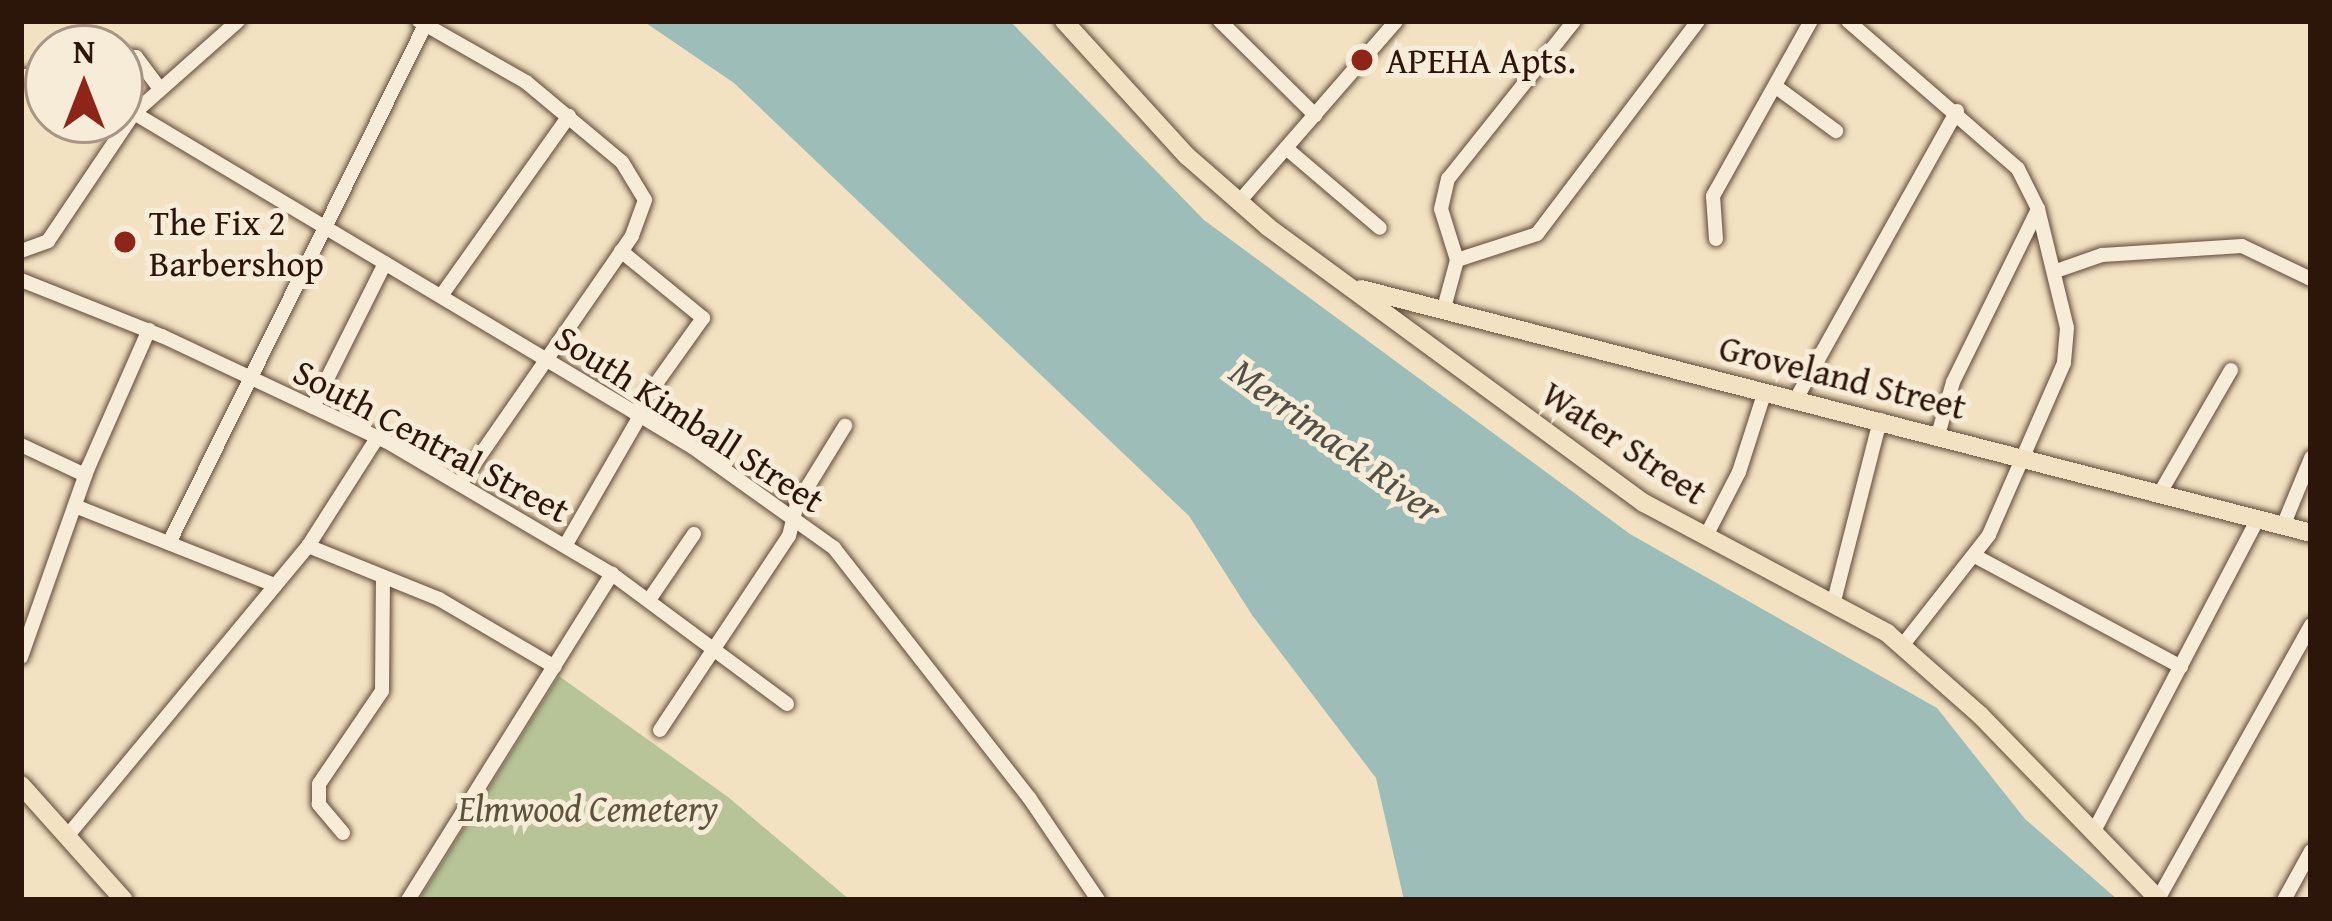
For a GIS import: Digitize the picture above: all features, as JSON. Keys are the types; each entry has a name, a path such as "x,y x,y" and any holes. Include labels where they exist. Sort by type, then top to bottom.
{"main road":[{"name":"Water Street","path":"1064,21 1238,203 1615,484 1834,601 1902,646 2159,900"},
{"name":"Groveland Street","path":"1356,289 2311,533"},
{"path":"22,786 124,900"}],"street":[{"path":"144,103 238,21"},
{"path":"1220,21 1315,115"},
{"path":"1238,203 1396,21"},
{"path":"1444,308 1457,260 1441,209 1448,179 1574,21"},
{"path":"1457,260 1537,235 1698,21"},
{"path":"1716,239 1713,196 1779,89 1811,21"},
{"path":"169,543 422,23 491,59 569,116 632,174 644,211 460,484"},
{"path":"1855,23 2010,159 2038,209 2056,271 2067,346 2024,458 1976,556 1902,646"},
{"path":"144,68 159,88"},
{"path":"1779,89 1836,131"},
{"path":"1796,399 1957,111"},
{"path":"441,296 569,116"},
{"name":"South Kimball Street","path":"144,119 637,414 834,548 868,587 1098,900"},
{"path":"21,250 48,241 113,144"},
{"path":"1286,148 1380,228"},
{"path":"1938,435 1961,365 2038,209"},
{"path":"2056,271 2102,255 2234,245 2311,279"},
{"path":"566,546 637,414 703,318 621,251"},
{"path":"313,407 385,263"},
{"name":"South Central Street","path":"21,280 149,330 377,438 612,574 787,704"},
{"path":"21,657 26,628 85,475 149,330"},
{"path":"2159,493 2231,370"},
{"path":"1706,536 1739,472 1765,391"},
{"path":"1834,601 1880,420"},
{"path":"660,730 793,519 845,426"},
{"path":"69,834 308,545 377,438"},
{"path":"21,445 85,475"},
{"path":"2283,526 2311,458"},
{"path":"74,506 275,585"},
{"path":"2094,831 2258,519"},
{"path":"649,600 694,534"},
{"path":"308,545 439,599 555,667"},
{"path":"1976,556 2181,667"},
{"path":"408,900 612,574"},
{"path":"343,832 319,804 319,784 382,691 383,578"},
{"path":"2159,900 2311,625"},
{"path":"2284,900 2311,851"}],"green space":[{"name":"Elmwood Cemetery","path":"559,676 728,797 850,900 419,900"}],"water":[{"name":"Merrimack River","path":"643,21 1010,21 1204,220 1630,534 1937,708 2025,819 2118,900 1404,900 1376,778 1252,615 1189,516 734,83"}],"place":[{"name":"APEHA Apts.","path":"1362,60"},
{"name":"The Fix 2 Barbershop","path":"125,242"}]}
